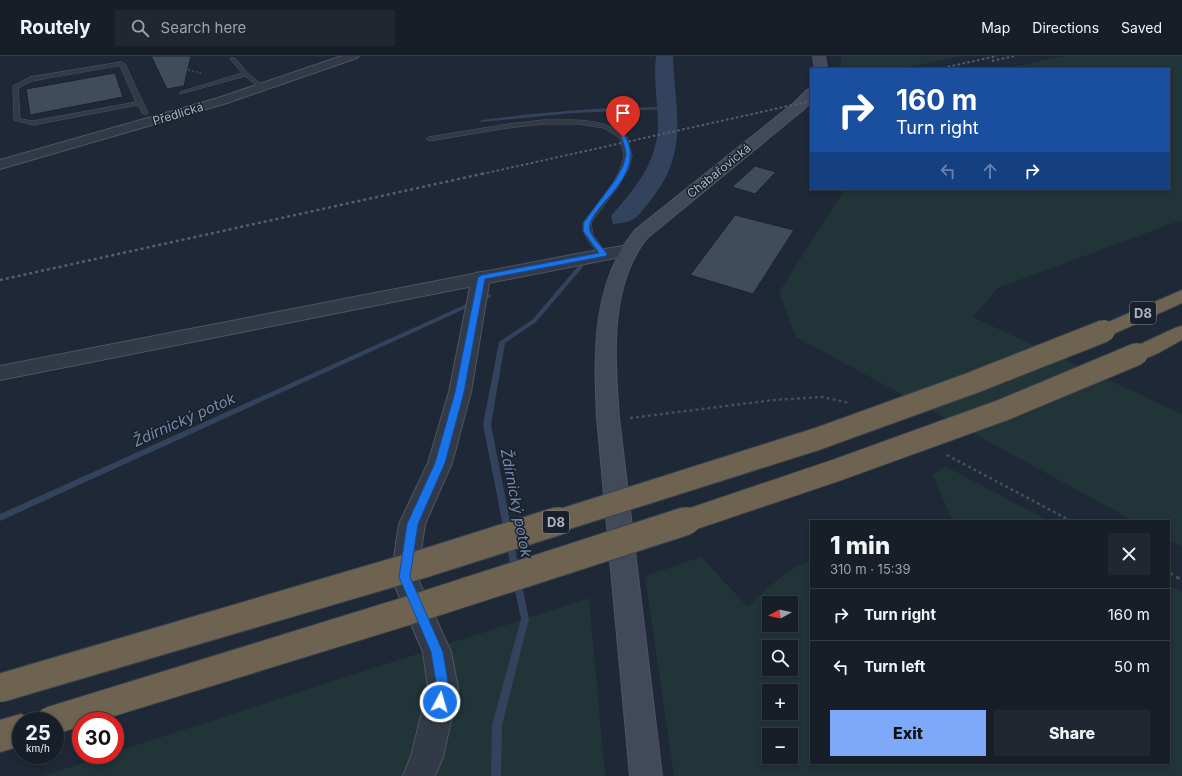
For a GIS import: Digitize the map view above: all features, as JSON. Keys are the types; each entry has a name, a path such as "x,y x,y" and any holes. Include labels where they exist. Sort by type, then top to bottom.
{"highway":[{"name":"D8","path":"0,688 422,564 787,448 972,383 1104,331 1182,296"},
{"name":"D8","path":"64,717 407,611 653,532 837,470 1003,410 1137,354 1182,332"},
{"path":"0,736 12,733"}],"main road":[{"path":"819,56 821,68"},
{"name":"Chabařovická","path":"646,776 605,378 606,341 616,282 629,250 642,234 783,120 810,94"}],"street":[{"name":"Předlická","path":"0,165 178,115 263,88 353,56"},
{"path":"0,373 481,283 603,254 629,250"},
{"path":"419,776 427,757 443,688 437,652 404,577 412,524 440,463 460,392 481,283"}],"lane":[{"path":"233,59 246,74 263,88"},
{"path":"139,103 33,123 17,120 15,87 30,79 122,64 144,113"},
{"path":"182,93 246,74"},
{"path":"430,139 502,128 573,121 599,124 617,131 623,137 628,148 629,155 626,166 619,179 587,222 587,231 603,254"}],"path":[{"path":"1170,574 1182,580"}],"green space":[{"path":"841,56 961,56 905,68 840,68"},
{"path":"1065,56 1182,56 1182,220 998,288 973,317 1182,414 1182,547 1170,541 1170,520 1132,520 796,337 779,292 844,190 1170,190 1170,68 1008,68"},
{"path":"945,466 1047,520 953,520 932,475"},
{"path":"701,557 748,607 785,574 810,560 810,764 1170,764 1170,586 1182,592 1182,776 674,776 645,576"},
{"path":"589,598 605,776 42,776 79,764 124,764 124,749"}],"water":[{"path":"656,56 673,56 677,132 671,166 663,183 635,218 627,222 613,224 611,216 636,186 643,175 649,164 657,140 658,126 655,73"}],"building":[{"path":"151,56 191,56 184,86 167,89"},
{"path":"115,73 123,97 30,115 26,89"},
{"path":"755,166 776,172 755,194 732,187"},
{"path":"735,215 794,230 753,294 690,275"}],"waterway":[{"path":"482,121 573,112 665,108"},
{"name":"Ždírnický potok","path":"508,531 487,425 502,342 534,321 581,266"},
{"name":"Ždírnický potok","path":"0,518 489,296"},
{"name":"Ždírnický potok","path":"510,541 515,570"},
{"name":"Ždírnický potok","path":"496,776 497,725 525,619 517,581"}],"railway":[{"path":"943,68 997,56"},
{"path":"992,61 1014,56"},
{"path":"482,174 810,101"},
{"path":"0,280 486,173"}],"route":[{"path":"440,702 443,688 437,652 404,577 412,524 440,463 460,392 482,277 603,254 587,231 587,222 619,179 626,166 629,155 627,144 623,137"}]}
